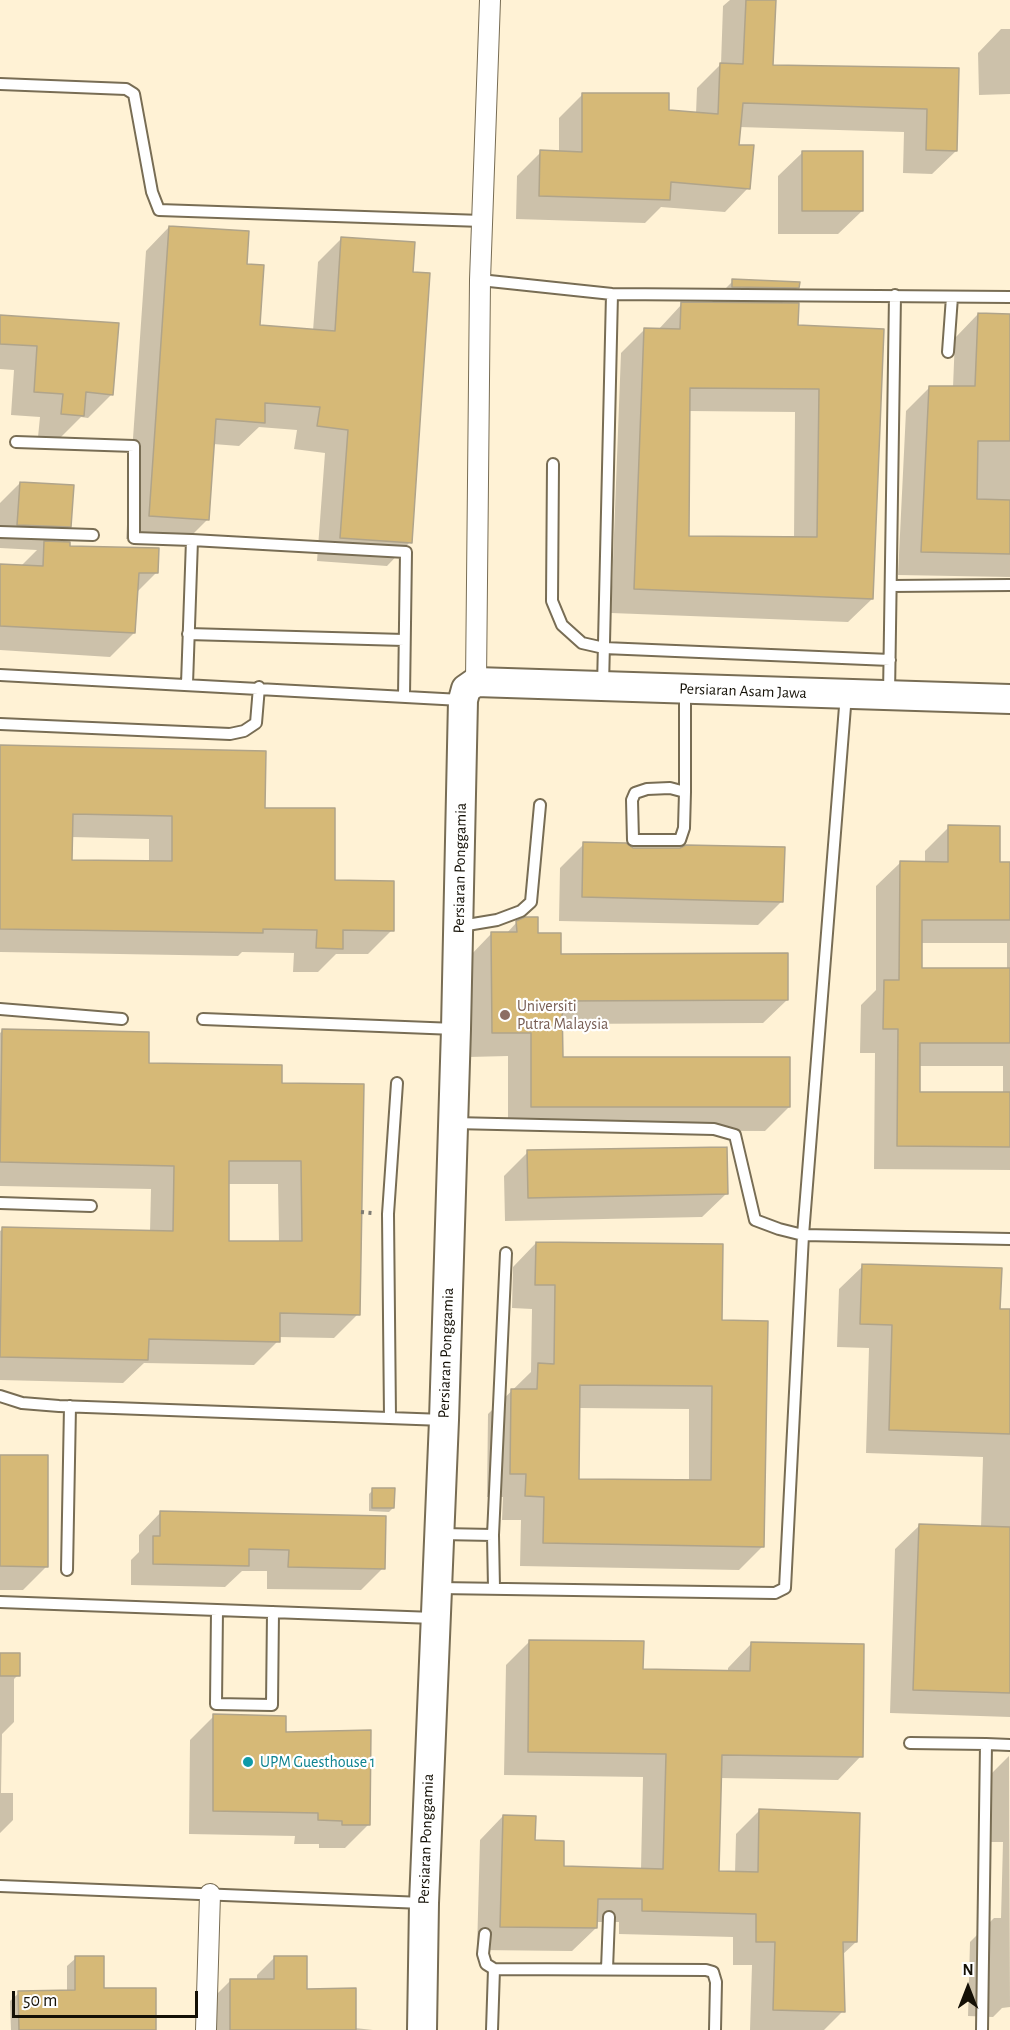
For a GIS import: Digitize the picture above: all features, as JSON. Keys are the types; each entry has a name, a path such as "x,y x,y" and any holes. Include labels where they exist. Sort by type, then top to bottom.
{"street":[{"path":"469,691 490,0"},
{"name":"Persiaran Asam Jawa","path":"469,691 603,686 1010,699"},
{"name":"Persiaran Ponggamia","path":"422,2030 435,1588 444,1420 459,927 469,691"},
{"path":"206,2030 210,1894"}],"lane":[{"path":"0,84 126,89 134,94 152,192 159,210 483,221"},
{"path":"480,280 612,294 1010,297"},
{"path":"603,686 612,294"},
{"path":"889,696 896,295"},
{"path":"948,352 952,297"},
{"path":"16,442 134,446 134,538 406,552 404,696"},
{"path":"553,464 552,601 562,625 582,643 604,648 890,660"},
{"path":"0,532 93,535"},
{"path":"187,684 192,540"},
{"path":"891,586 1010,585"},
{"path":"188,634 404,640"},
{"path":"0,675 404,696 469,691"},
{"path":"0,724 230,734 244,731 256,723 259,687"},
{"path":"685,689 685,792 684,828 680,840 633,840 632,800 635,793 670,788 685,792"},
{"path":"435,1588 775,1593 785,1588 803,1235 846,694"},
{"path":"459,927 497,920 521,911 531,902 540,805"},
{"path":"0,1009 122,1019"},
{"path":"203,1019 456,1029"},
{"path":"390,1418 388,1214 397,1083"},
{"path":"454,1123 714,1129 735,1136 755,1220 803,1235 1010,1239"},
{"path":"0,1203 91,1206"},
{"path":"494,1588 493,1535 506,1253"},
{"path":"0,1396 22,1403 70,1406 444,1420"},
{"path":"68,1570 70,1406"},
{"path":"437,1534 493,1535"},
{"path":"0,1602 435,1618"},
{"path":"217,1610 216,1704 272,1705 273,1612"},
{"path":"910,1743 1010,1745"},
{"path":"982,2030 986,1744"},
{"path":"0,1886 424,1903"},
{"path":"607,1969 609,1917"},
{"path":"485,1934 483,1954 486,1964 494,1969 706,1970 713,1972 716,1982 715,2030"},
{"path":"492,2030 494,1969"}],"shaded area":[{"name":"Universiti Putra Malaysia","path":"0,0 1010,0 1010,2030 0,2030"}],"building":[{"path":"746,0 776,0 773,65 959,68 957,151 926,150 927,109 743,103 739,145 754,145 750,189 671,182 670,200 539,196 540,150 582,152 582,93 669,93 669,110 718,114 720,63 743,64"},
{"path":"802,151 863,151 863,211 802,211"},
{"path":"169,226 249,231 247,264 264,265 260,325 335,331 341,237 415,242 413,272 430,273 412,543 340,538 348,430 317,426 320,407 265,403 265,423 216,419 209,520 149,516"},
{"path":"732,279 800,282 799,288 732,287"},
{"path":"681,302 799,303 798,325 884,329 873,599 634,589 644,328 680,329","holes":["690,388 819,389 817,537 689,536"]},
{"path":"978,313 1010,314 1010,441 978,441 977,499 1010,500 1010,554 921,552 929,386 975,386"},
{"path":"0,315 119,323 113,395 86,392 84,416 61,414 63,394 34,392 37,346 0,344"},
{"path":"20,482 74,485 71,527 17,525"},
{"path":"44,541 70,542 70,546 159,548 158,573 139,573 135,633 0,626 0,564 43,566"},
{"path":"0,745 266,751 265,808 335,808 335,880 394,881 394,931 343,930 343,949 316,948 317,930 263,929 263,933 0,929","holes":["73,814 172,816 172,861 72,860"]},
{"path":"948,825 1000,826 1000,862 1010,862 1010,920 922,920 922,968 1010,968 1010,1043 920,1043 920,1092 1010,1092 1010,1147 897,1146 898,1029 883,1029 884,980 899,980 900,861 948,862"},
{"path":"583,842 626,843 633,848 680,848 686,845 785,847 783,902 582,897"},
{"path":"525,917 538,917 538,933 561,933 561,954 788,953 788,1000 562,1001 563,1057 790,1057 790,1107 531,1107 531,1033 492,1033 491,932 517,932 516,921"},
{"path":"2,1029 149,1032 149,1063 282,1065 282,1083 364,1084 360,1315 280,1313 280,1342 149,1339 148,1360 0,1357 2,1227 173,1231 174,1166 0,1162","holes":["229,1161 301,1161 302,1241 229,1241"]},
{"path":"727,1147 728,1194 528,1198 527,1150"},
{"path":"536,1242 723,1244 722,1320 768,1321 764,1547 543,1543 544,1497 525,1496 526,1474 510,1474 511,1389 537,1389 538,1363 554,1364 555,1285 535,1285","holes":["580,1385 712,1386 711,1480 579,1479"]},
{"path":"862,1264 1002,1268 1000,1309 1010,1309 1010,1434 889,1430 892,1325 860,1324"},
{"path":"0,1455 48,1455 48,1567 0,1566"},
{"path":"372,1488 395,1488 394,1508 372,1508"},
{"path":"160,1511 386,1516 385,1569 288,1567 289,1550 249,1549 249,1566 153,1564 153,1536 160,1536"},
{"path":"919,1524 1010,1527 1010,1693 913,1690"},
{"path":"529,1640 644,1641 643,1669 750,1671 751,1642 864,1644 863,1757 722,1755 719,1871 758,1872 759,1809 860,1813 857,1942 843,1942 845,2012 773,2010 775,1942 756,1942 756,1914 642,1911 642,1899 598,1899 597,1928 500,1927 503,1815 536,1816 535,1840 564,1841 564,1866 663,1869 666,1754 528,1752"},
{"path":"0,1653 20,1653 20,1676 0,1676"},
{"path":"213,1714 286,1716 286,1732 371,1730 370,1825 342,1825 342,1821 318,1820 318,1813 213,1811"},
{"path":"75,1956 104,1956 104,1988 156,1988 156,2030 19,2030 18,1991 75,1990"},
{"path":"274,1956 307,1956 307,1989 356,1988 356,2030 230,2030 230,1979 274,1979"}],"place":[{"name":"Universiti Putra Malaysia","path":"505,1015"},
{"name":"UPM Guesthouse 1","path":"248,1762"}]}
